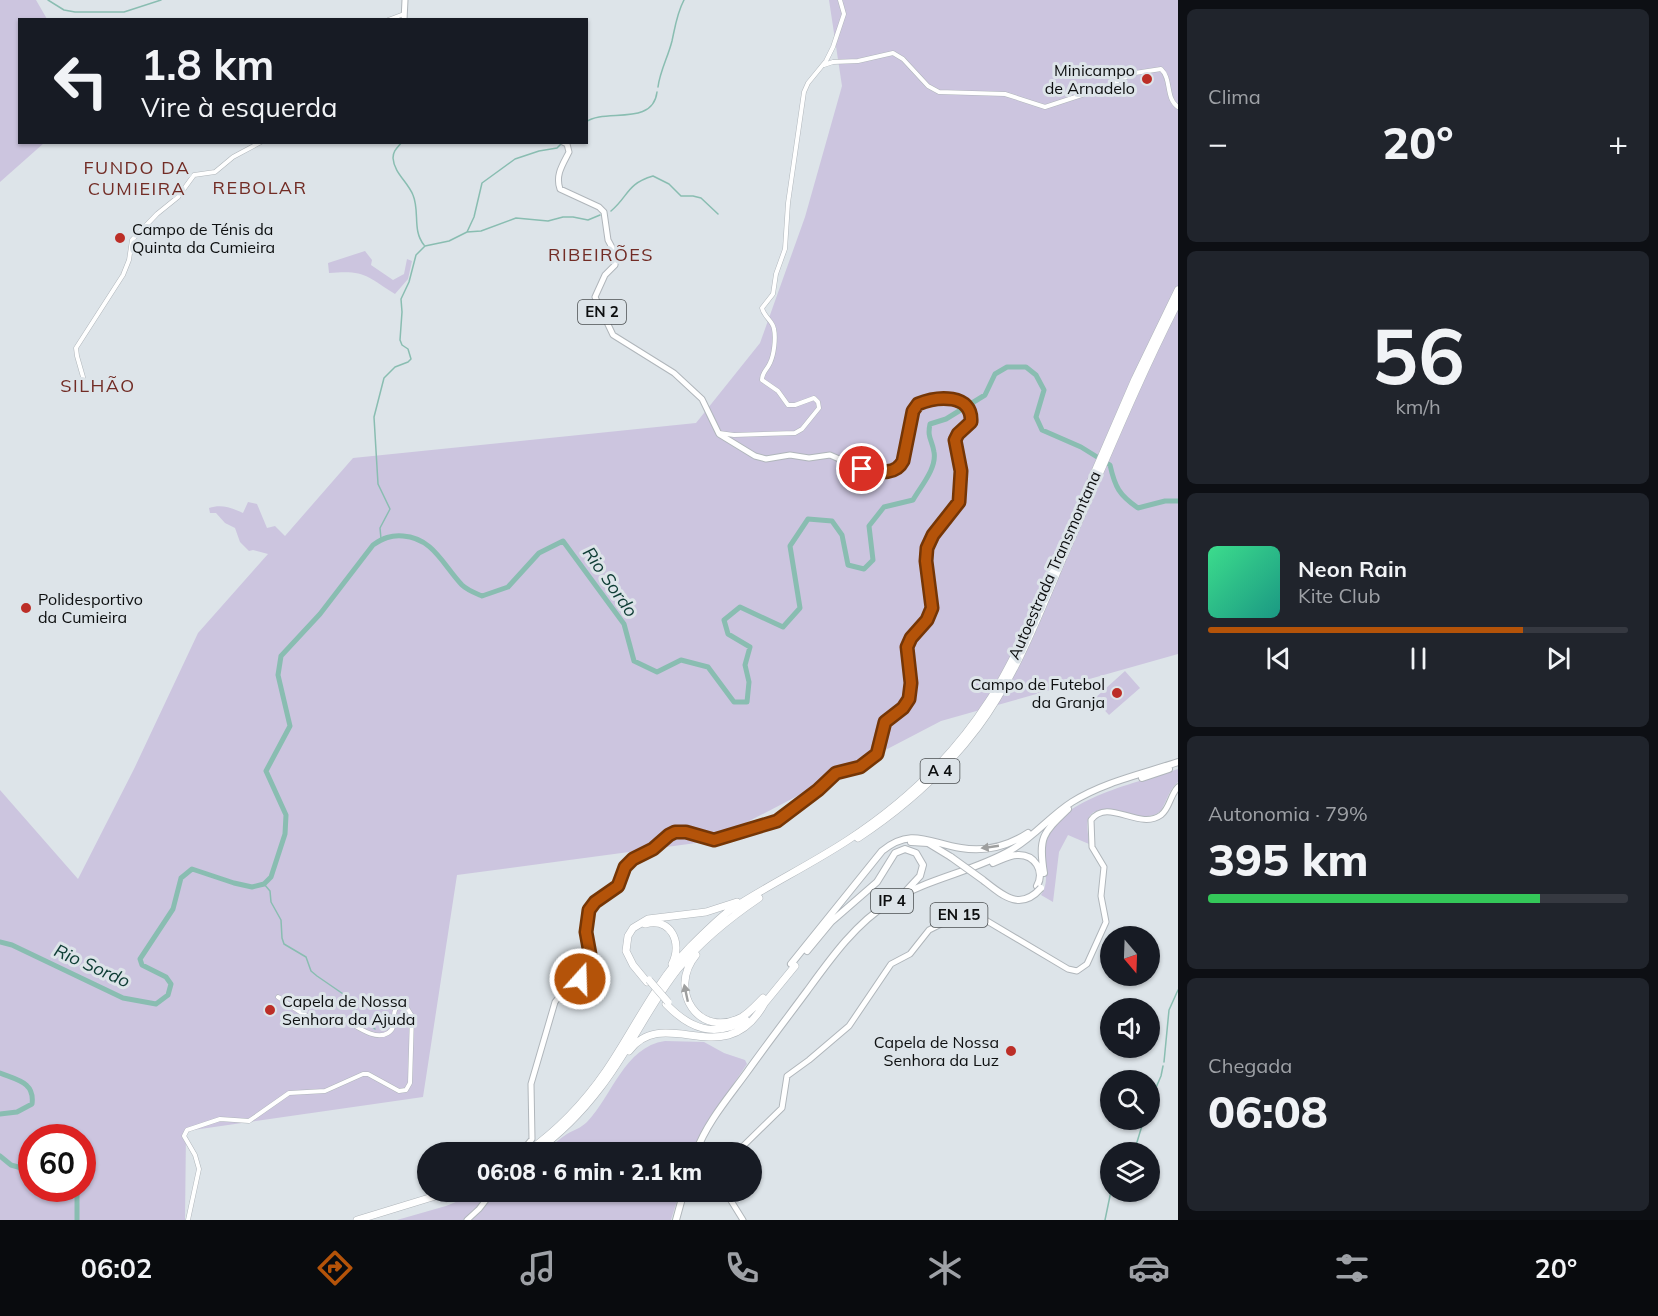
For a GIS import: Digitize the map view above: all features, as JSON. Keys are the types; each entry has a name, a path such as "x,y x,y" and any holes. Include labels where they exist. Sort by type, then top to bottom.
{"highway":[{"name":"Autoestrada Transmontana","path":"546,1142 565,1124 606,1071 662,981 688,949 711,926 768,886 847,841 884,814 916,788 955,747 989,701 1020,645 1064,551 1178,290"},
{"name":"Autoestrada Transmontana","path":"1138,381 1178,302"},
{"name":"Autoestrada Transmontana","path":"541,1142 580,1113 610,1074 677,971 696,948 732,916 767,892 887,819 913,798 960,750 999,695 1039,614 1064,551"},
{"name":"IP 4","path":"702,1142 709,1126 822,970 860,926 902,895 1012,849 1066,806 1092,791 1178,764"},
{"name":"IP 4","path":"703,1142 725,1107 850,938 863,925 909,893 986,864 1018,849 1068,808 1093,794 1178,764"},
{"path":"610,1074 633,1046 646,1037 667,1032 703,1038 723,1037 737,1032 793,965 882,851 896,841 916,838 974,849 1010,843 1028,834 1061,807 1089,790 1113,780 1166,766"},
{"path":"916,838 938,844 1009,898 1025,900 1032,897 1044,874 1041,844 1050,826 1068,808"},
{"path":"823,932 833,916 891,849 906,842 916,842 937,847 953,856"},
{"path":"793,965 840,913 871,888 895,853 905,849 919,856 922,869 915,883 862,922 839,945 822,970"},
{"path":"943,880 1018,855 1027,857 1036,863 1041,875 1039,887"},
{"path":"764,1001 742,1019 731,1024 705,1026 686,1018 667,1003 633,965 626,951 628,936 638,924 648,919 724,908 768,886"},
{"path":"732,916 703,946 689,965 684,979 685,997 701,1017 720,1023 741,1017 764,1001"},
{"path":"648,981 635,962 630,944 636,930 642,925 656,923 662,924 672,932 677,945 677,955 662,981"},
{"path":"357,1220 417,1202"},
{"path":"373,1220 430,1202"},
{"path":"677,1220 682,1202"}],"main road":[{"path":"404,17 405,0"},
{"name":"EN 2","path":"567,144 569,152 559,171 560,189 602,209 606,216 608,240 616,255 615,265 605,275 596,297 611,332 618,339 666,367 695,392 705,405 718,433"},
{"path":"529,1142 532,1138 532,1081 555,1002 558,997 579,982 589,963 590,952 586,926 589,910 595,902 618,886 630,861 653,849 675,832 686,832 714,840 777,821 818,790 836,773 860,767 877,754 885,722 903,708 909,699 911,683 907,647 911,638 927,620 932,608 926,561 927,548 933,535 959,502 961,471 955,440 958,434 969,425 971,415 962,401 951,398 917,405 913,411 902,462 899,468 890,471 861,468 827,455 810,458 788,455 765,459 718,433"},
{"name":"EN 15","path":"747,1142 784,1104 785,1082 788,1075 811,1059 848,1027 891,963 911,952 926,932 951,919 965,912 975,913 1068,969 1077,971 1084,967 1095,950 1106,920 1101,894 1104,867 1093,849 1090,835 1091,820 1100,812 1110,812 1140,820 1160,815 1166,809 1171,795 1178,787"},
{"path":"467,1220 484,1202"},
{"path":"731,1202 742,1220"}],"street":[{"path":"718,433 739,435 796,433 819,408 818,402 814,399 788,405 777,391 763,382 762,374 771,359 774,329 762,308 773,294 776,274 785,249 788,203 804,90 830,55 844,18 840,0"},
{"path":"824,65 854,62 893,53 903,59 933,90 945,93 1011,95 1045,107 1103,88 1136,73 1162,69 1172,103 1178,107"},
{"path":"830,55 836,62"},
{"path":"83,377 76,356 76,348 123,275 129,260 132,240 157,214 178,197 192,176 213,173 233,157 257,144"},
{"path":"734,443 739,435"},
{"path":"189,1220 199,1170 195,1155 184,1136 188,1130 220,1119 249,1122 289,1093 325,1091 365,1073 398,1091 408,1088 412,1016 407,1008 402,1006 396,1008 393,1012 392,1029 380,1035 339,1018 315,1020 278,997"}],"shaded area":[{"path":"0,0 36,0 46,18 18,18 18,144 43,144 0,182"},
{"path":"829,0 1178,0 1178,654 941,721 711,841 457,875 423,1097 186,1131 185,1220 0,1220 0,790 78,879 134,769 198,633 268,554 249,551 240,542 235,528 225,523 216,513 210,513 209,508 231,508 243,513 248,502 257,504 267,528 275,526 285,536 353,458 696,423 760,343 805,217 842,86"},
{"path":"365,251 372,260 371,265 393,280 404,274 407,259 412,261 408,279 395,294 365,276 351,272 329,273 328,263"},
{"name":"Campo de Futebol da Granja","path":"1125,671 1140,688 1109,715 1094,699"},
{"path":"1178,769 1178,782 1158,813 1140,816 1099,810 1092,813 1088,820 1089,844 1068,835 1059,852 1053,902 1041,895 1046,882 1045,841 1053,826 1067,813 1102,794"},
{"path":"665,1041 704,1042 724,1053 745,1060 747,1064 710,1119 698,1142 557,1142 587,1122 629,1062 651,1045"},
{"path":"456,1202 482,1202 472,1214 463,1220 397,1220"},
{"path":"488,1202 677,1202 671,1220 470,1220"}],"waterway":[{"path":"48,0 64,10 75,12 124,12 161,0"},
{"path":"658,87 684,0"},
{"path":"588,121 604,116 638,113 654,103 657,92"},
{"path":"400,144 394,153 394,163 413,195 418,233 424,245"},
{"path":"381,539 380,528 390,509 378,484 374,417 384,378 395,367 411,359 408,349 402,345 400,340 401,299 409,282 416,255 425,246 449,241 467,232 474,217 482,183 515,159 557,148 561,144"},
{"path":"611,211 633,187 653,176 669,184 681,196 701,198 718,214"},
{"path":"467,232 481,231 516,218 548,221 573,217 588,220 600,215"},
{"name":"Rio Sordo","path":"0,942 12,945 123,998 156,1004 168,995 171,984 166,977 142,965 140,959 173,909 181,878 192,869 252,887 264,884 271,877 285,834 286,815 266,771 290,726 278,675 281,656 320,614 373,545 384,539 403,536 422,542 437,554 462,585 482,596 508,587 539,553 563,541 624,624 634,661 657,672 681,660 708,667 734,702 747,702 749,682 745,665 750,647 728,634 724,620 740,607 783,627 800,608 790,546 808,519 832,521 842,535 848,565 864,569 873,560 869,526 884,507 913,500 931,471 934,458 929,436 930,424 946,419 985,395 995,374 1007,367 1026,367 1036,375 1044,390 1036,417 1042,430 1081,447 1110,465 1119,490 1138,508 1165,501 1178,501"},
{"path":"264,884 270,891 271,902 281,920 284,944 306,957 311,971 349,998 352,1008 375,1029"},
{"path":"1164,1062 1169,1010 1178,990"},
{"path":"1160,1078 1163,1066"},
{"path":"0,1073 24,1083 31,1091 32,1097 32,1104 17,1112 0,1114"},
{"path":"1137,1142 1141,1130"},
{"path":"0,1156 11,1165 18,1167"},
{"path":"77,1202 77,1220"},
{"path":"1105,1220 1109,1202"}],"place":[{"name":"Minicampo de Arnadelo","path":"1147,79"},
{"name":"Campo de Ténis da Quinta da Cumieira","path":"120,238"},
{"name":"Polidesportivo da Cumieira","path":"26,608"},
{"name":"Campo de Futebol da Granja","path":"1117,693"},
{"name":"Capela de Nossa Senhora da Ajuda","path":"270,1010"},
{"name":"Capela de Nossa Senhora da Luz","path":"1011,1051"}],"district":[{"name":"FUNDO DA CUMIEIRA","path":"137,178"},
{"name":"REBOLAR","path":"260,188"},
{"name":"RIBEIRÕES","path":"601,255"},
{"name":"SILHÃO","path":"98,386"}],"route":[{"path":"580,979 588,965 590,954 586,932 589,910 595,902 618,886 625,867 630,861 653,849 675,832 686,832 714,840 776,822 836,773 860,767 877,754 885,722 907,703 911,685 908,642 927,620 932,608 926,561 927,548 933,535 956,508 960,499 961,471 955,440 971,422 971,415 966,405 954,398 918,404 913,411 903,461 899,468 888,472 862,469"}]}
